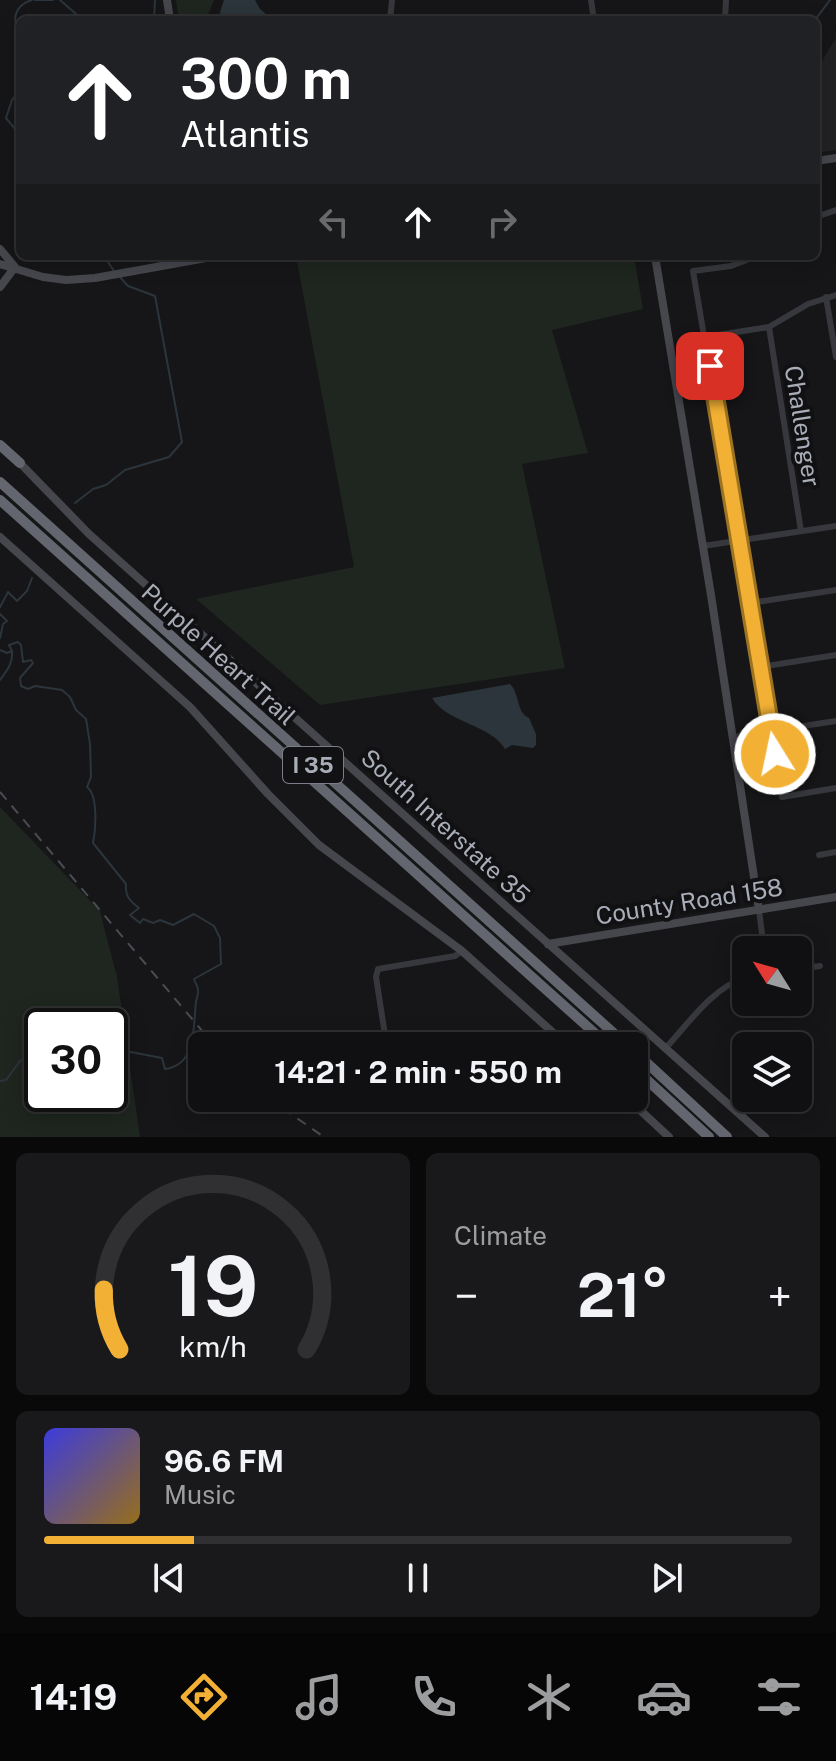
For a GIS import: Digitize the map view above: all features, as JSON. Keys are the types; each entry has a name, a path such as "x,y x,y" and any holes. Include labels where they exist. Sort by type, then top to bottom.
{"highway":[{"path":"0,444 20,463"},
{"name":"Purple Heart Trail","path":"0,482 612,1032"},
{"name":"Purple Heart Trail","path":"0,500 593,1032"},
{"path":"648,1064 727,1137"},
{"path":"648,1081 709,1137"}],"main road":[{"path":"0,249 15,267"},
{"path":"0,264 43,277 66,280 190,260"},
{"path":"656,260 759,910"},
{"path":"0,287 15,267"},
{"name":"South Interstate 35","path":"20,463 89,534 765,1137"},
{"path":"0,537 190,707 319,845 462,951 552,1032"},
{"name":"County Road 158","path":"548,944 836,897"},
{"path":"642,1112 669,1137"}],"street":[{"path":"747,260 731,266 693,271 738,541 782,797 836,788"},
{"path":"705,337 769,327 808,304 836,295"},
{"path":"826,297 836,357"},
{"name":"Challenger","path":"769,327 801,531"},
{"path":"703,546 836,526"},
{"path":"750,603 836,590"},
{"path":"760,667 836,655"},
{"path":"733,737 836,721"},
{"path":"819,855 836,852"},
{"path":"759,910 762,936"},
{"path":"385,1032 376,977 378,969 455,956 462,951"},
{"path":"812,967 820,966"},
{"path":"665,1049 718,992 732,982"}],"shaded area":[{"path":"176,0 214,0 208,16 178,16"},
{"path":"224,0 255,0 268,16 221,16"},
{"path":"836,38 836,150 820,152 820,64"},
{"path":"297,260 635,260 643,309 552,330 588,453 522,464 565,668 320,705 196,599 354,567"},
{"path":"510,684 536,734 533,748 512,745 505,749 490,734 448,713 432,698"},
{"path":"0,807 100,911 121,1008 24,1008 24,1112 128,1112 128,1054 140,1137 0,1137"}],"waterway":[{"path":"16,23 18,9 32,0"},
{"path":"35,0 53,0"},
{"path":"60,0 78,16"},
{"path":"154,16 155,0"},
{"path":"818,16 830,0"},
{"path":"16,95 6,118 16,130"},
{"path":"107,260 114,271"},
{"path":"75,503 125,470 169,457 182,442 155,296 128,286 119,276"},
{"path":"0,607 8,592 17,601 27,591 32,578"},
{"path":"0,614 7,621 3,624 0,638"},
{"path":"12,651 9,645 18,642 23,662 31,660 33,663 20,678 21,686 62,690 86,719 91,777 87,787 93,797 95,812 93,843 126,884 129,898 139,908 130,915 140,923 143,919 153,923 160,920 173,925 194,914 214,926 220,938 221,964 194,979 198,991 193,1033 183,1060 165,1069 162,1058 128,1053"},
{"path":"0,650 7,653 12,651 9,667 0,680"},
{"path":"0,1081 6,1080 24,1059"}],"railway":[{"path":"0,792 203,1032"},
{"path":"288,1112 324,1137"}],"route":[{"path":"710,366 775,754"}]}
